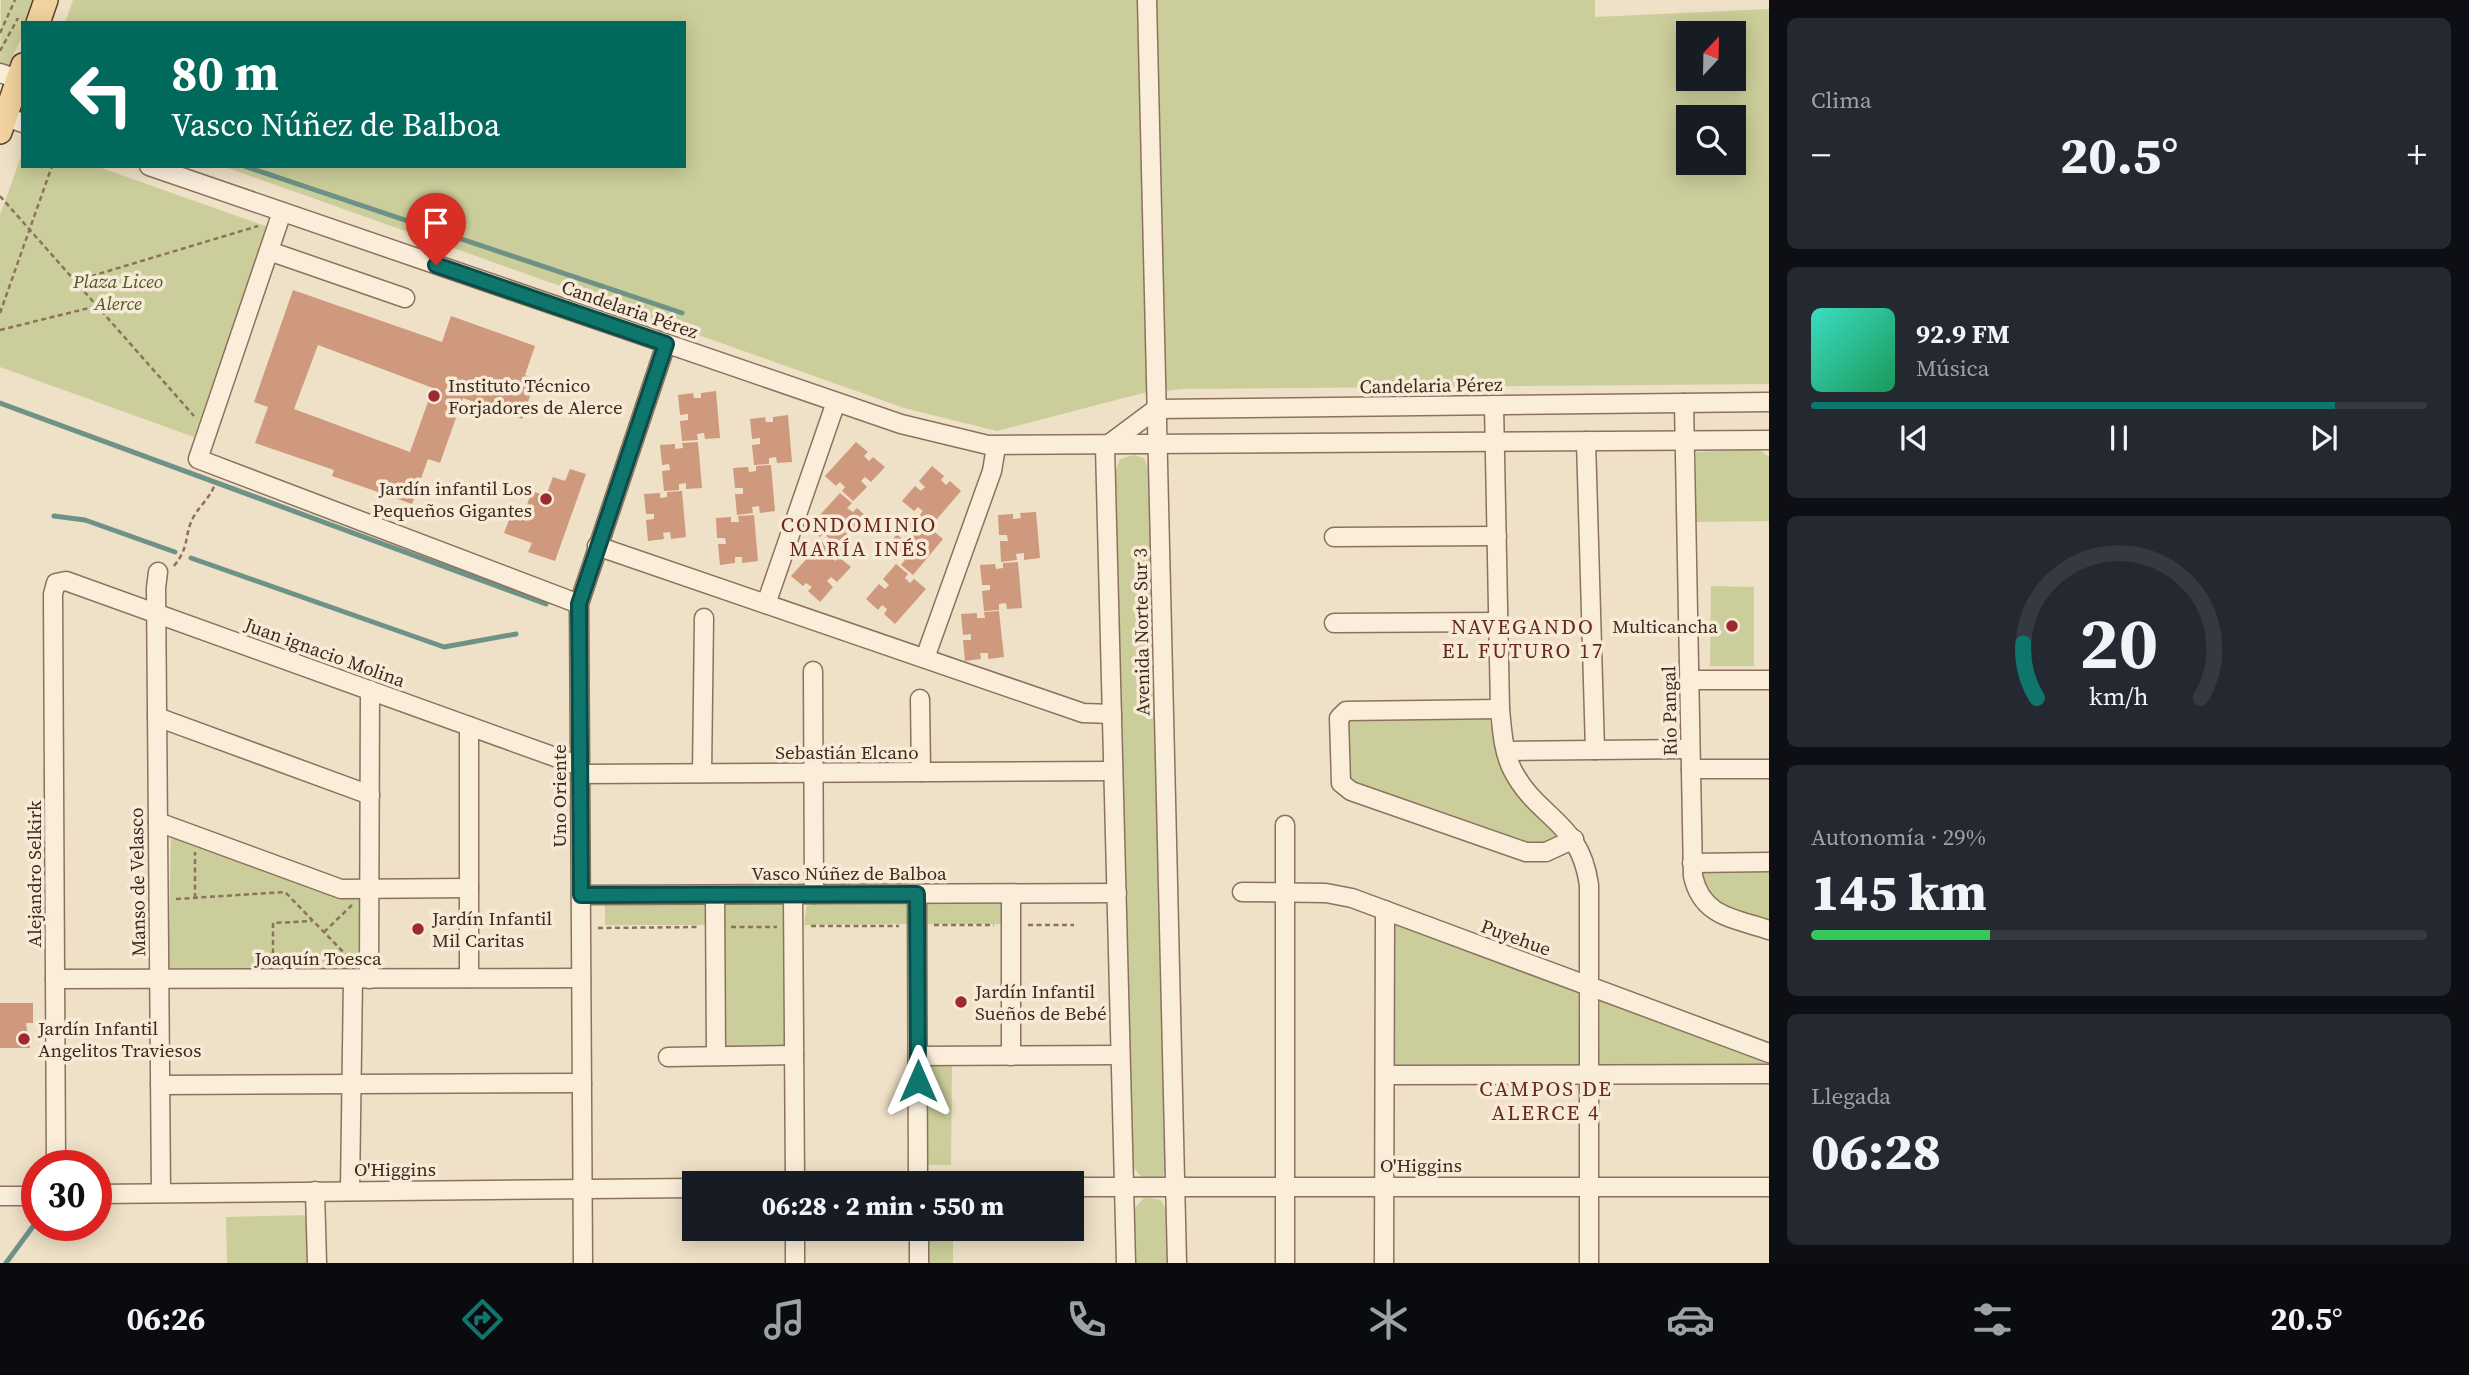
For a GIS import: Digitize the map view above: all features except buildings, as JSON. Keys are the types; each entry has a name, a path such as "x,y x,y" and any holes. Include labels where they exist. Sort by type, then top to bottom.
{"main road":[{"path":"29,19 47,0"},
{"path":"7,122 14,73"}],"street":[{"name":"Avenida Norte Sur 3","path":"1147,0 1177,1263"},
{"name":"Candelaria Pérez","path":"154,168 275,217 666,344 901,424 996,447 1769,440"},
{"path":"275,217 269,251 198,459 579,604"},
{"path":"269,251 405,298"},
{"name":"Uno Oriente","path":"583,1263 579,604 666,344"},
{"path":"766,604 836,402"},
{"name":"Candelaria Pérez","path":"1156,409 1769,402"},
{"name":"Río Pangal","path":"1684,403 1692,863 1699,897 1708,906 1769,930"},
{"path":"1494,405 1500,709 1506,751 1523,786 1574,839 1585,859 1589,885 1589,1263"},
{"path":"1105,447 1156,409"},
{"path":"1586,441 1595,750"},
{"path":"925,658 992,471 996,447"},
{"name":"Avenida Norte Sur 3","path":"1105,447 1126,1263"},
{"path":"1334,537 1497,536"},
{"path":"597,546 1086,714 1112,715"},
{"name":"Manso de Velasco","path":"158,572 156,614 161,1193"},
{"name":"Juan ignacio Molina","path":"56,583 66,581 469,726 580,770"},
{"name":"Alejandro Selkirk","path":"56,583 53,593 56,1150"},
{"path":"702,773 704,618"},
{"path":"1334,623 1499,622"},
{"path":"813,671 814,894"},
{"path":"1689,680 1769,680"},
{"path":"350,1190 351,1084 369,889 370,690"},
{"path":"920,699 921,772"},
{"path":"1500,709 1346,711 1339,718 1341,783 1351,791 1526,852 1546,852 1574,839"},
{"path":"157,717 370,795"},
{"path":"469,726 469,978"},
{"path":"1506,751 1690,749"},
{"path":"1690,769 1769,769"},
{"name":"Sebastián Elcano","path":"580,770 702,773 1113,771"},
{"path":"158,822 335,887 469,888"},
{"path":"1285,825 1285,1263"},
{"path":"1692,863 1769,862"},
{"name":"Puyehue","path":"1242,892 1340,895 1769,1053"},
{"name":"Vasco Núñez de Balboa","path":"581,895 1116,893"},
{"path":"917,894 918,1171"},
{"path":"1011,894 1011,1056"},
{"path":"715,895 716,1056"},
{"path":"793,895 795,1171"},
{"path":"1384,1263 1385,911"},
{"name":"Joaquín Toesca","path":"55,979 581,978"},
{"path":"667,1057 794,1055"},
{"path":"918,1056 1121,1055"},
{"path":"1385,1075 1769,1074"},
{"path":"160,1085 582,1083"},
{"name":"O'Higgins","path":"1084,1187 1769,1187"},
{"name":"O'Higgins","path":"112,1195 682,1188"},
{"path":"315,1191 317,1263"},
{"path":"0,1196 21,1196"},
{"path":"795,1241 795,1263"},
{"path":"919,1241 919,1263"}],"path":[{"path":"0,33 15,0"},
{"path":"0,51 21,28"},
{"path":"0,313 51,168"},
{"path":"0,196 208,431"},
{"path":"75,281 275,217"},
{"path":"0,330 97,306"},
{"path":"158,572 172,568 184,553 190,524 214,486"},
{"path":"195,836 195,898"},
{"path":"324,932 369,889"},
{"path":"159,900 285,892 324,932 361,979"},
{"path":"273,979 273,923 314,921"},
{"path":"581,928 1074,925"}],"green space":[{"path":"1,0 36,0 28,21 21,21 21,38 8,67 0,67"},
{"path":"73,0 1595,0 1595,17 1769,9 1769,384 1183,389 1143,393 997,431 904,408 228,168 686,168 686,21 66,21"},
{"name":"Plaza Liceo Alerce","path":"21,157 21,168 102,168 268,227 194,437 0,367 0,215"},
{"path":"1759,449 1769,457 1769,521 1695,522 1696,452"},
{"path":"1134,455 1144,458 1150,473 1168,1165 1162,1178 1152,1180 1139,1175 1132,1162 1115,472 1120,459"},
{"name":"Multicancha","path":"1711,586 1754,587 1754,666 1710,666"},
{"path":"1488,716 1493,730 1562,836 1540,849 1348,783 1346,723 1349,719"},
{"path":"171,834 361,894 363,970 168,971"},
{"path":"1769,866 1769,920 1725,905 1709,891 1704,881 1703,869"},
{"path":"605,900 706,902 711,925 605,925"},
{"path":"1004,901 1007,924 921,924 923,902"},
{"path":"720,902 784,902 785,1049 723,1050"},
{"path":"807,902 911,902 913,924 804,925"},
{"path":"1395,923 1578,989 1580,1061 1577,1066 1394,1067 1391,1062 1391,929"},
{"path":"1600,999 1769,1060 1769,1069 1602,1067 1599,1063"},
{"path":"952,1060 951,1165 923,1165 926,1063"},
{"path":"1145,1197 1161,1200 1168,1213 1170,1263 1135,1263 1134,1209"},
{"path":"311,1215 312,1263 227,1263 226,1217"},
{"path":"923,1241 953,1241 953,1263 923,1263"}],"waterway":[{"path":"250,168 682,313"},
{"path":"0,403 546,604"},
{"path":"54,516 85,520 175,552"},
{"path":"191,558 444,647 516,634"},
{"path":"6,1263 22,1241"}],"place":[{"name":"Instituto Técnico Forjadores de Alerce","path":"434,396"},
{"name":"Jardín infantil Los Pequeños Gigantes","path":"546,499"},
{"name":"Multicancha","path":"1732,626"},
{"name":"Jardín Infantil Mil Caritas","path":"418,929"},
{"name":"Jardín Infantil Sueños de Bebé","path":"961,1002"},
{"name":"Jardín Infantil Angelitos Traviesos","path":"24,1039"}],"district":[{"name":"CONDOMINIO MARÍA INÉS","path":"859,536"},
{"name":"NAVEGANDO EL FUTURO 17","path":"1523,638"},
{"name":"CAMPOS DE ALERCE 4","path":"1546,1100"}],"route":[{"path":"436,265 666,344 579,604 581,895 917,894 918,1081"}]}
